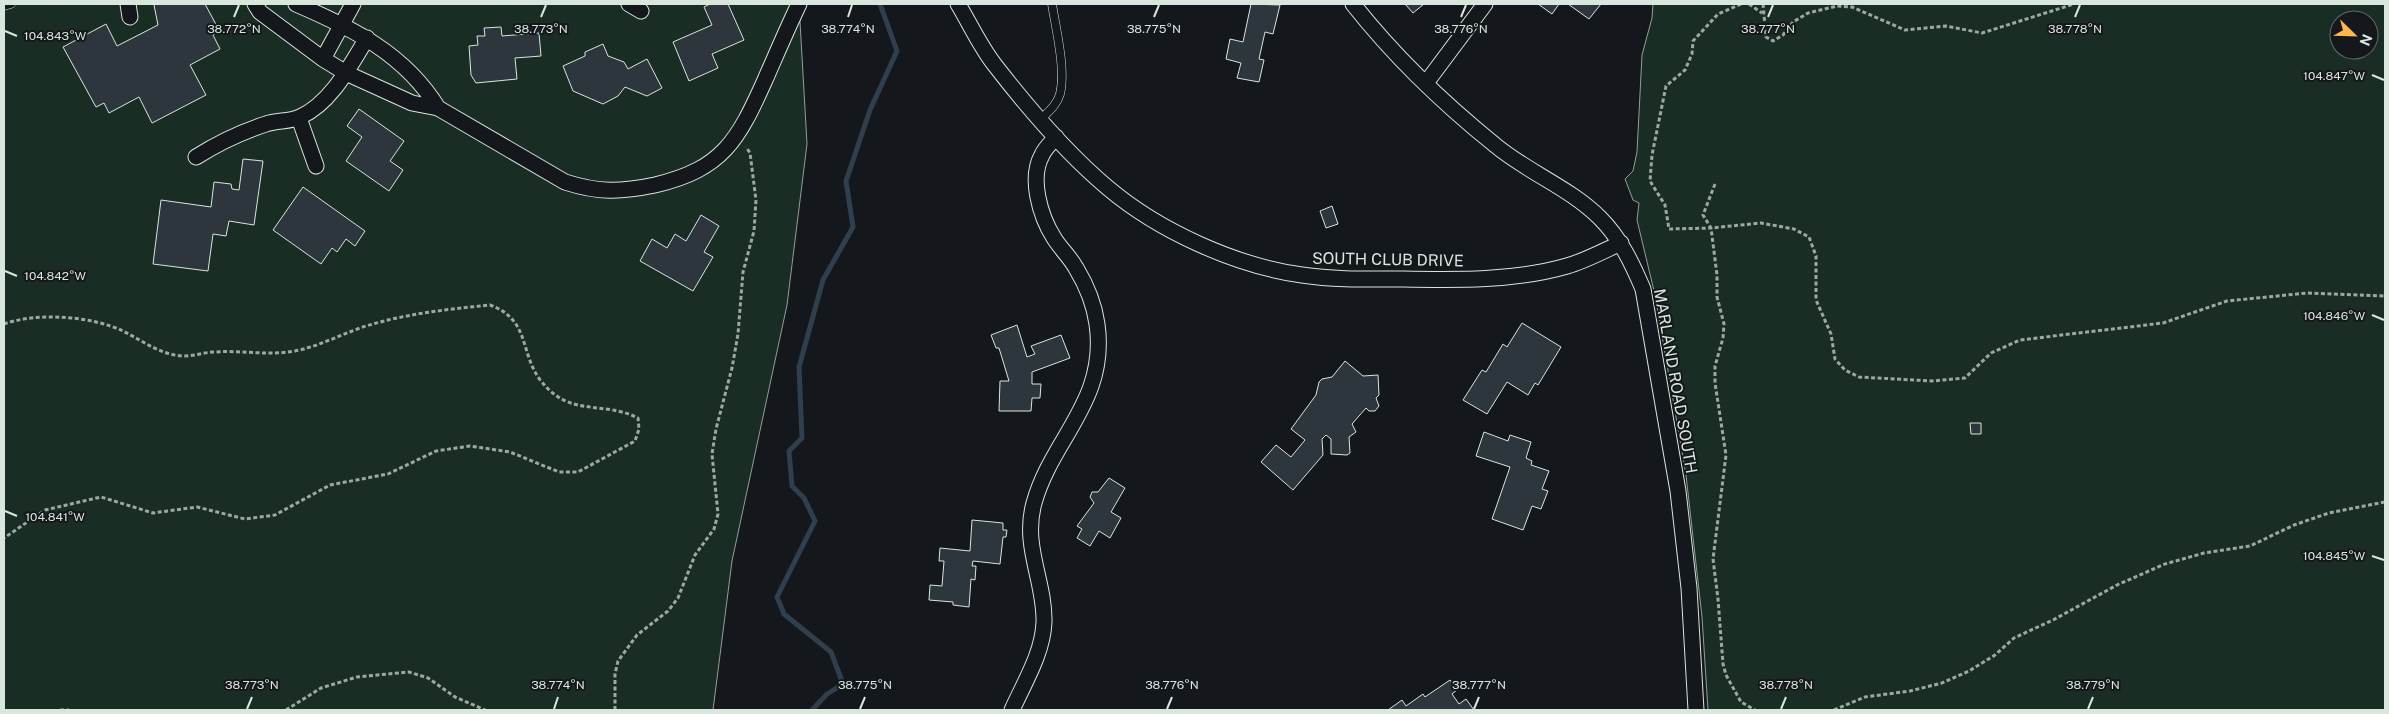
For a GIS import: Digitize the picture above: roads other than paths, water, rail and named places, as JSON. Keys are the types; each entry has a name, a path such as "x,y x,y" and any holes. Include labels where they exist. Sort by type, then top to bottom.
{"street":[{"path":"255,4 260,12 346,73 412,103 438,108 565,182 586,189 608,192 647,186 692,173 726,150 738,137 747,121 799,4"},
{"path":"296,4 342,24 387,52 424,86 438,108"},
{"path":"323,58 353,4"},
{"name":"SOUTH CLUB DRIVE","path":"958,4 993,62 1056,137 1108,188 1138,210 1222,254 1257,265 1302,275 1438,280 1520,276 1568,266 1621,243"},
{"name":"MARLAND ROAD SOUTH","path":"1353,4 1379,37 1426,83 1496,146 1580,202 1600,218 1621,243 1643,289 1678,491 1688,588 1696,710"},
{"path":"1426,83 1485,4"},
{"path":"196,157 218,143 268,123 299,118 324,100 346,73 367,38"},
{"path":"299,118 316,166"},
{"path":"1012,710 1041,644 1044,622 1031,540 1034,504 1040,486 1080,414 1088,396 1096,367 1097,328 1090,294 1075,265 1053,237 1041,210 1036,171 1042,154 1056,137"}],"lane":[{"path":"4,6 11,4"},
{"path":"1041,120 1060,95 1062,74 1052,4"}],"waterway":[{"path":"812,710 827,694 843,684 831,652 784,614 777,597 815,521 804,498 792,486 789,451 802,438 799,367 823,280 853,227 846,181 870,110 897,51 880,4"}]}
